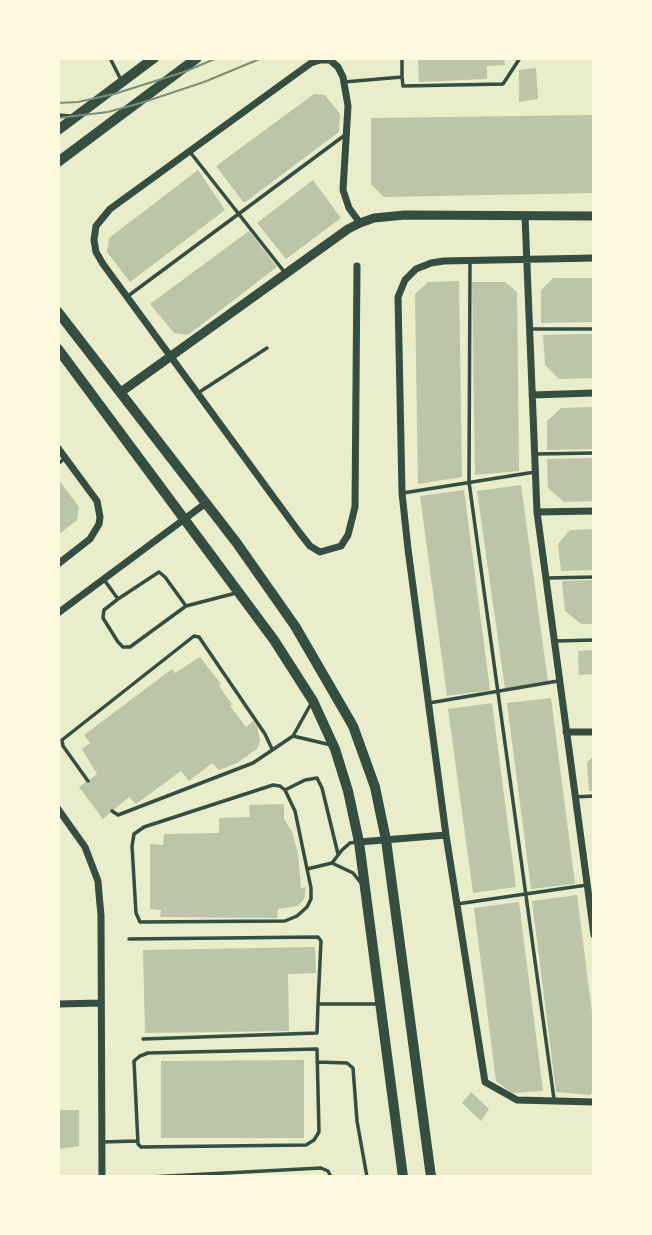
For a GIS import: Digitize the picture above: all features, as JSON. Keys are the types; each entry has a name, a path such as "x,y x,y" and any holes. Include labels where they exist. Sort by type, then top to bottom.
{"main road":[{"path":"58,130 154,58"},
{"path":"58,162 197,58"},
{"path":"58,312 206,503 295,626 340,701 364,752 386,839 431,1177"},
{"path":"58,349 240,592 313,701 333,746 348,790 359,842 403,1177"}],"street":[{"path":"357,265 355,507 348,535 341,546 320,552 310,545 171,356 96,252 94,240 96,226 110,209 320,60 330,60 338,67 344,82 348,106 343,190 349,208 360,223"},
{"path":"121,392 360,223 374,218 405,215 594,216"},
{"path":"525,216 537,512 594,935"},
{"path":"594,258 444,261 416,269 405,279 398,297 402,493 446,835 485,1082 517,1100 594,1102"},
{"path":"532,395 594,393"},
{"path":"58,448 97,502 100,517 90,539 58,564"},
{"path":"58,613 206,503"},
{"path":"537,512 594,511"},
{"path":"566,732 594,732"},
{"path":"58,809 85,846 98,881 102,915 102,1177"},
{"path":"359,842 446,835"},
{"path":"583,857 594,857"},
{"path":"58,1004 101,1003"}],"lane":[{"path":"110,58 122,82"},
{"path":"401,58 403,86 503,84 520,58"},
{"path":"344,82 402,77"},
{"path":"58,115 77,116"},
{"path":"128,296 345,135"},
{"path":"190,152 286,274"},
{"path":"470,260 470,482 496,691 554,1101"},
{"path":"529,330 594,329"},
{"path":"198,393 267,348"},
{"path":"535,454 594,453"},
{"path":"58,464 65,458"},
{"path":"402,493 535,472"},
{"path":"186,606 159,572 104,610 103,618 123,647 130,647 186,606 240,592"},
{"path":"546,578 594,577"},
{"path":"104,579 118,599"},
{"path":"88,781 63,746 62,740 194,636 199,637 260,725 272,749"},
{"path":"554,641 594,640"},
{"path":"429,702 560,681"},
{"path":"112,811 118,815 253,763 293,736 313,701"},
{"path":"293,736 333,746"},
{"path":"285,790 317,778 322,788 338,854"},
{"path":"273,785 285,790 295,811 307,869 311,899 297,916 285,921 140,922 136,913 132,846 134,834 144,827 273,785"},
{"path":"575,797 594,796"},
{"path":"332,863 351,843 359,842"},
{"path":"307,869 332,863 353,873 365,887"},
{"path":"457,904 587,885"},
{"path":"130,939 318,937 321,941 317,1033 143,1039"},
{"path":"318,1004 382,1004"},
{"path":"317,1049 319,1132 314,1140 306,1145 141,1147 137,1141 134,1061 140,1056 148,1053 317,1049"},
{"path":"317,1062 347,1063 353,1068 357,1121 367,1177"},
{"path":"102,1142 137,1141"},
{"path":"149,1177 321,1168 328,1171 331,1177"}],"building":[{"path":"418,58 504,58 505,65 487,66 487,79 419,82"},
{"path":"536,68 538,99 519,102 519,70"},
{"path":"314,94 325,95 340,114 339,132 244,203 216,166"},
{"path":"594,115 594,193 384,197 371,184 371,118"},
{"path":"198,170 225,210 130,282 107,252 109,238"},
{"path":"313,180 341,218 286,259 257,223"},
{"path":"249,231 277,267 188,335 174,333 150,304"},
{"path":"553,278 594,278 594,322 541,323 541,290"},
{"path":"459,281 462,477 418,484 415,294 428,282"},
{"path":"472,282 505,282 517,292 519,471 475,475"},
{"path":"594,334 594,378 559,379 545,365 543,335"},
{"path":"594,407 594,449 547,450 547,421 561,408"},
{"path":"594,458 594,501 564,502 548,488 547,459"},
{"path":"58,479 79,507 77,520 58,535"},
{"path":"521,485 548,682 505,689 477,491"},
{"path":"464,490 490,690 447,696 420,496"},
{"path":"594,529 594,570 561,571 558,544 570,530"},
{"path":"594,580 594,624 581,624 565,611 562,581"},
{"path":"594,650 594,674 579,675 578,651"},
{"path":"200,657 221,684 219,686 232,704 230,706 246,727 253,721 257,726 260,741 257,749 237,763 219,770 212,763 189,781 181,771 136,804 129,797 103,819 79,787 97,774 82,749 90,743 84,735 172,669 175,673"},
{"path":"551,698 575,884 531,889 507,703"},
{"path":"492,703 516,887 473,893 448,709"},
{"path":"594,755 594,791 589,791 587,763"},
{"path":"284,804 284,819 292,832 298,853 301,888 306,887 304,899 298,906 278,909 277,918 160,917 161,910 150,909 150,844 163,845 164,834 219,833 219,818 250,817 249,805"},
{"path":"577,895 594,1028 594,1090 590,1095 556,1092 532,901"},
{"path":"519,902 543,1091 512,1093 496,1081 474,908"},
{"path":"315,947 316,973 288,974 289,1031 145,1033 143,950"},
{"path":"304,1060 304,1138 161,1138 161,1061"},
{"path":"471,1092 489,1109 481,1121 462,1103"},
{"path":"58,1110 79,1110 79,1146 58,1149"}],"tram line":[{"path":"58,103 78,102 114,94 184,72 217,58"},
{"path":"58,118 108,112 141,103 204,82 262,58"}]}
